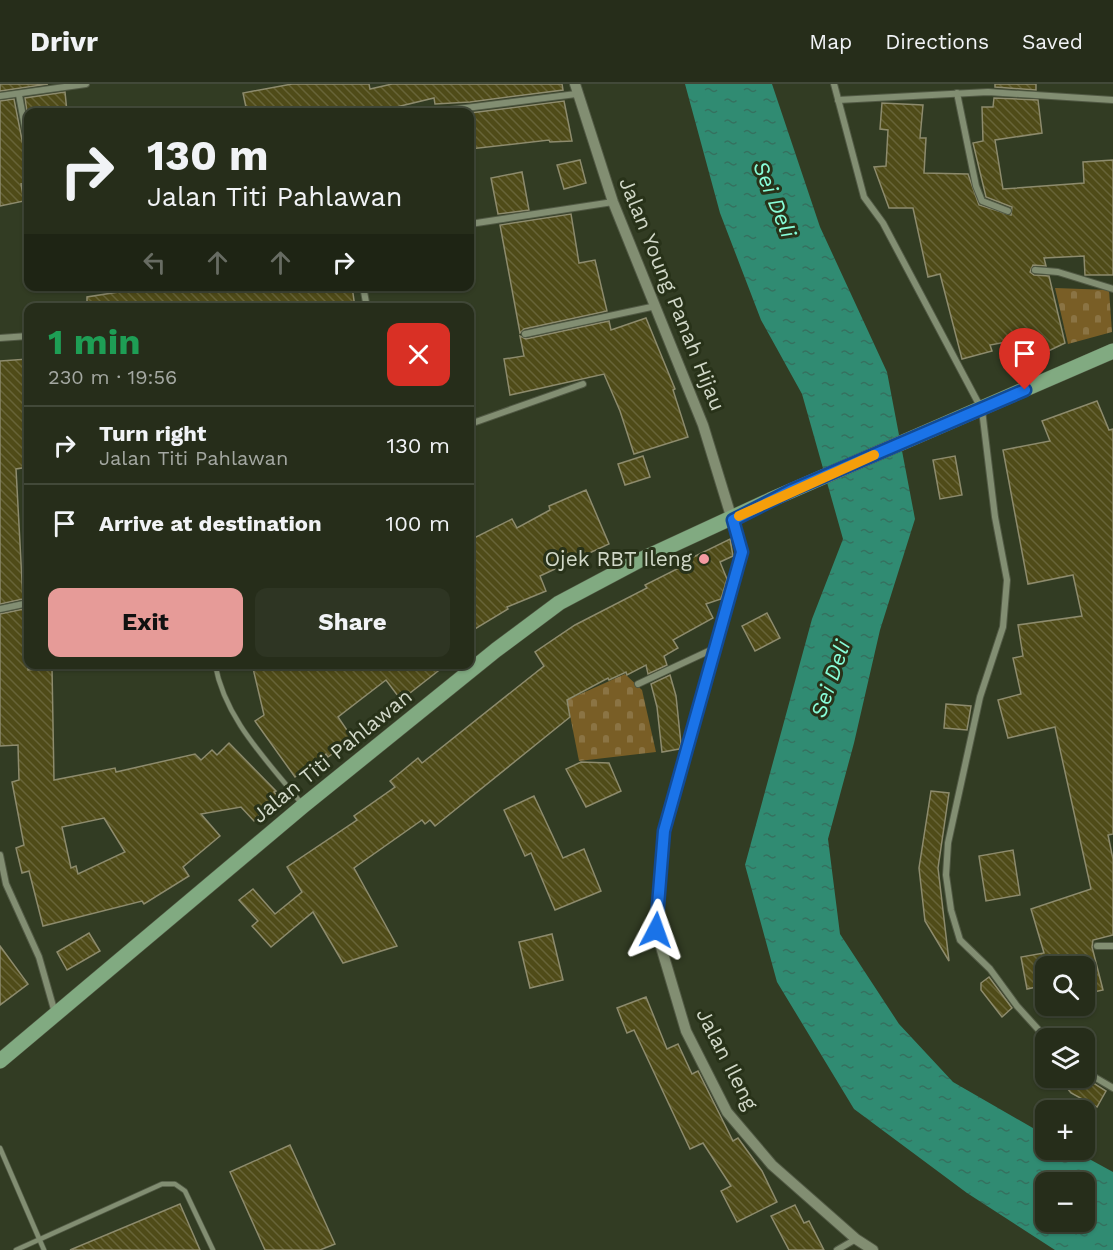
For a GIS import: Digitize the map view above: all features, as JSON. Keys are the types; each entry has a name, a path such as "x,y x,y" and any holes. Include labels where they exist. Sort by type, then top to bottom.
{"main road":[{"name":"Jalan Titi Pahlawan","path":"474,668 559,603 640,560 733,520 770,500 1113,351"},
{"name":"Jalan Titi Pahlawan","path":"0,1061 303,806 472,669"}],"street":[{"path":"0,96 86,84"},
{"path":"834,84 864,197 883,223 981,410 995,517 1007,580 1004,627 980,697 948,843 946,875 951,910 960,940 990,969 1017,1006 1038,1028"},
{"path":"988,84 988,92"},
{"path":"459,108 575,89"},
{"name":"Jalan Young Panah Hijau","path":"575,89 613,202 657,306 703,425 733,520"},
{"path":"838,100 988,92 1113,100"},
{"path":"957,93 976,186 982,201 1008,211"},
{"path":"19,95 24,122"},
{"path":"474,223 613,202"},
{"path":"1035,270 1058,272 1113,289"},
{"path":"525,334 657,306"},
{"path":"1,338 24,336"},
{"path":"474,423 583,384"},
{"name":"Jalan Ileng","path":"733,520 742,552 713,649 664,831 656,930 686,1031 727,1112 772,1165 856,1239 873,1250"},
{"path":"0,609 24,604"},
{"path":"638,684 713,649"},
{"path":"0,855 3,885 39,957 60,1012"},
{"path":"1097,946 1113,946"},
{"path":"1095,1077 1113,1088"},
{"path":"837,1250 856,1239"}],"lane":[{"path":"216,669 222,689 238,723 303,806"},
{"path":"0,1148 44,1250"},
{"path":"16,1250 162,1184 175,1184 185,1191 213,1250"}],"green space":[{"path":"1055,288 1109,290 1112,332 1068,344"},
{"path":"625,674 642,690 656,752 579,761 567,700"}],"water":[{"name":"Sei Deli","path":"685,84 772,84 820,227 887,372 915,519 880,630 854,743 828,839 840,934 899,1024 953,1082 1035,1129 1035,1160 1091,1160 1113,1172 1113,1250 1055,1250 967,1193 854,1109 777,982 745,865 812,619 843,539 802,394 761,320 720,213"}],"building":[{"path":"0,84 48,84 0,91"},
{"path":"292,84 369,84 370,89 392,84 562,84 563,90 470,102 435,104 434,98 392,108 246,108 243,93"},
{"path":"995,84 1036,84 1036,90 995,87"},
{"path":"65,92 67,108 26,108 25,98"},
{"path":"994,98 1038,100 1042,133 995,140 1003,189 1084,183 1083,162 1113,160 1113,275 1085,275 1084,256 1044,258 1046,266 1033,265 1030,272 1034,275 1049,276 1065,343 1038,356 1033,337 990,345 992,351 962,359 940,274 928,277 913,208 889,208 874,167 886,166 888,130 880,129 882,103 923,105 920,138 926,138 924,173 968,174 979,205 1011,215 1012,207 986,197 973,143 983,141 982,107 993,107"},
{"path":"14,99 24,146 24,184 21,184 24,201 0,206 0,101"},
{"path":"564,101 572,141 550,142 549,140 474,149 474,112"},
{"path":"580,160 586,183 564,189 557,165"},
{"path":"522,172 529,210 498,214 491,178"},
{"path":"571,214 579,263 595,260 607,311 524,329 520,333 500,225"},
{"path":"125,291 353,291 354,303 87,303 87,297"},
{"path":"646,318 675,389 673,390 688,437 634,454 620,411 604,374 510,395 504,359 524,356 520,336 526,339 609,321 611,330"},
{"path":"24,359 24,468 16,469 23,599 0,604 0,361"},
{"path":"1097,401 1109,430 1113,429 1113,834 1108,835 1113,859 1113,935 1093,940 1094,956 1035,956 1035,987 1027,989 1021,957 1044,953 1031,909 1091,889 1055,727 1008,738 998,700 1021,694 1013,658 1023,656 1018,625 1082,616 1073,575 1028,584 1003,450 1050,441 1042,421"},
{"path":"643,456 650,477 625,485 618,464"},
{"path":"955,456 962,495 940,499 933,460"},
{"path":"586,490 609,544 540,576 546,591 507,607 508,609 474,630 474,538 512,519 517,528 550,510 549,506"},
{"path":"730,539 733,556 720,562 727,579 721,599 706,604 713,618 673,640 678,648 664,656 667,665 648,674 646,665 627,675 626,672 609,680 608,678 567,700 570,717 435,826 430,820 425,824 422,820 354,868 397,946 343,963 313,912 271,947 252,926 258,921 239,900 253,889 275,914 302,892 287,867 357,820 354,816 395,787 390,781 418,758 422,763 544,666 535,652 575,625 647,588 645,585 679,568 677,565"},
{"path":"24,609 24,669 52,669 54,780 115,768 116,772 195,754 201,760 212,750 217,755 229,743 276,791 274,792 278,797 254,821 241,807 201,814 220,836 183,867 189,876 144,904 142,901 43,926 29,871 22,873 16,848 24,845 12,782 19,780 18,745 0,746 0,614","holes":["104,818 125,852 78,874 76,866 71,868 62,827"]},
{"path":"767,613 780,638 755,651 742,626"},
{"path":"253,669 441,669 401,700 386,680 338,717 353,739 328,757 326,754 295,777 255,721 264,715"},
{"path":"670,675 676,696 681,744 679,749 662,752 657,707 651,684"},
{"path":"946,704 971,706 967,730 944,728"},
{"path":"581,762 609,763 621,791 586,807 566,769"},
{"path":"931,791 949,793 938,868 949,961 925,921 919,868"},
{"path":"534,796 563,858 584,849 601,891 555,910 531,853 525,856 504,810"},
{"path":"1013,850 1020,895 986,901 979,856"},
{"path":"89,933 100,951 67,970 57,952"},
{"path":"552,934 563,980 530,988 519,942"},
{"path":"0,946 28,984 0,1005"},
{"path":"1095,959 1103,990 1095,992"},
{"path":"989,977 1012,1008 1002,1017 981,990 981,983"},
{"path":"646,997 667,1049 678,1044 692,1074 698,1071 733,1141 738,1138 762,1171 777,1202 737,1222 721,1191 731,1186 703,1143 690,1149 634,1030 627,1033 617,1008"},
{"path":"1095,1084 1106,1091 1097,1107 1095,1100 1084,1100 1067,1088 1095,1088"},
{"path":"290,1145 335,1244 320,1250 265,1250 230,1172"},
{"path":"180,1204 200,1250 70,1250"},
{"path":"795,1205 804,1223 809,1221 824,1250 789,1250 771,1216"}],"slow traffic":[{"path":"739,516 770,500 874,455"}],"place":[{"name":"Ojek RBT Ileng","path":"704,559"}],"route":[{"path":"656,930 664,831 713,649 742,552 733,520 792,490 1025,390"}]}
